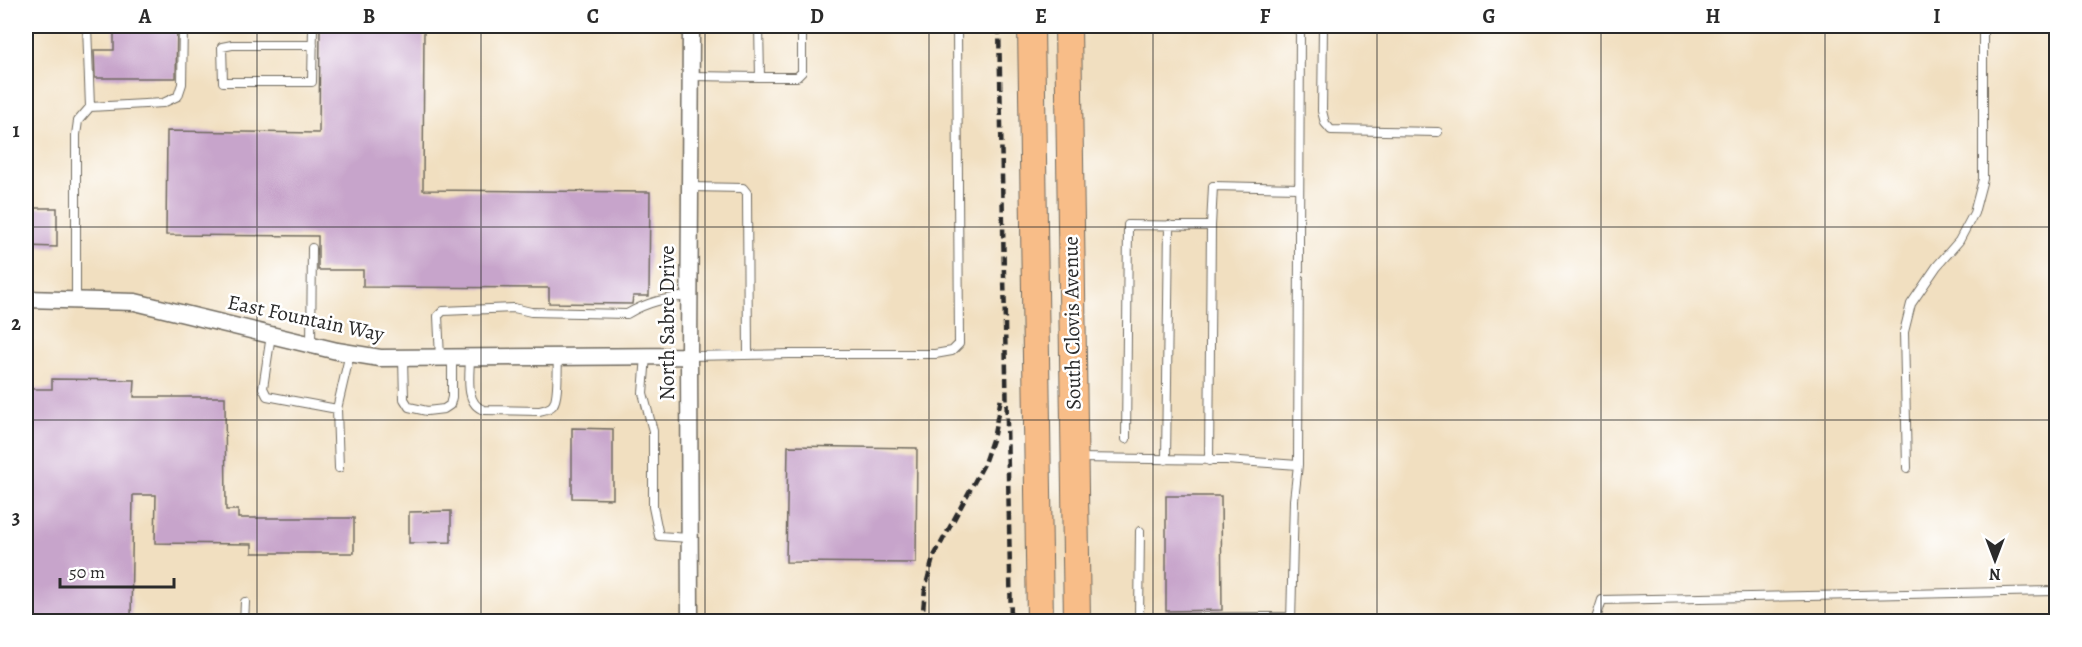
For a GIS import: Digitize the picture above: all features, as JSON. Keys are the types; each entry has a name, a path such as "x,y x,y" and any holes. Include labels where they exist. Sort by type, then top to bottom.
{"main road":[{"name":"South Clovis Avenue","path":"1031,26 1040,621"},
{"name":"South Clovis Avenue","path":"1068,26 1077,621"}],"street":[{"name":"North Sabre Drive","path":"690,621 688,356 691,26"},
{"name":"East Fountain Way","path":"26,299 135,302 311,345 380,358 688,356"}],"lane":[{"path":"87,26 90,108"},
{"path":"76,300 76,135 78,121 90,108 163,103 178,96 182,84 183,26"},
{"path":"313,26 313,45 312,82 223,82 222,47 313,45"},
{"path":"759,26 760,77"},
{"path":"691,76 797,77 802,72 802,26"},
{"path":"688,356 935,354 952,351 959,344 957,26"},
{"path":"1140,531 1139,618 1292,619 1294,500 1298,465 1300,26"},
{"path":"1323,26 1322,111 1325,123 1331,130 1438,132"},
{"path":"1907,468 1904,332 1911,304 1937,266 1959,241 1974,213 1983,179 1983,26"},
{"path":"1209,460 1213,186 1299,188"},
{"path":"690,187 743,188 747,193 748,355"},
{"path":"1126,439 1128,225 1211,226"},
{"path":"1166,460 1169,225"},
{"path":"311,345 312,248"},
{"path":"403,358 404,399 409,407 427,411 444,409 450,405 452,397 438,316 443,311 514,308 531,312 627,314 639,306 661,299 689,296"},
{"path":"271,335 263,388 267,396 337,409"},
{"path":"339,468 337,409 350,353"},
{"path":"646,356 643,393 653,431 653,507 659,536 689,538"},
{"path":"470,357 470,389 473,403 477,408 539,411 553,405 558,357"},
{"path":"1075,458 1209,460 1298,465"},
{"path":"1596,621 1602,600 2056,591"},
{"path":"244,621 245,602"}],"building":[{"path":"114,26 177,26 176,78 95,78 94,50 114,50"},
{"path":"320,26 424,26 423,190 650,192 649,296 633,296 632,304 549,303 549,288 363,287 363,270 318,270 318,236 166,235 167,131 319,133"},
{"path":"26,208 57,208 57,247 26,246"},
{"path":"52,379 135,380 134,397 225,397 226,510 238,510 238,518 354,518 354,553 252,553 252,544 155,543 156,495 133,495 131,621 26,621 26,389 52,389"},
{"path":"572,428 613,429 613,499 572,498"},
{"path":"788,446 917,448 916,563 786,562"},
{"path":"1166,496 1221,496 1222,610 1166,611"},
{"path":"451,511 451,542 409,543 409,512"}],"railway":[{"path":"999,26 1011,622"},
{"path":"922,622 925,589 933,558 983,466 994,434 1001,398"}]}
